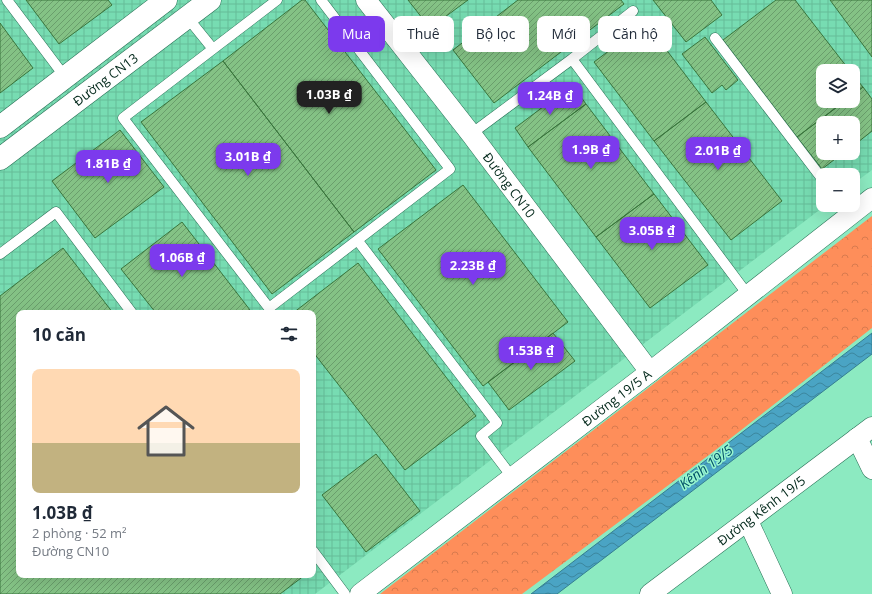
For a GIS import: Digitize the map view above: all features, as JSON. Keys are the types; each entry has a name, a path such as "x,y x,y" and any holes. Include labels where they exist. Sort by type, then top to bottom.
{"street":[{"name":"Đường CN13","path":"0,127 166,0"},
{"name":"Đường CN13","path":"0,159 210,0"},
{"name":"Đường CN10","path":"366,0 471,134 650,372"},
{"name":"Đường 19/5 A","path":"860,204 872,198"},
{"name":"Đường 19/5 A","path":"360,594 748,295 844,212"},
{"path":"865,433 872,469"},
{"name":"Đường Kênh 19/5","path":"650,594 865,433"},
{"path":"748,521 782,594"}],"lane":[{"path":"7,0 65,78"},
{"path":"277,0 123,118 269,308 450,169 321,0"},
{"path":"471,134 634,11"},
{"path":"187,17 213,49"},
{"path":"715,38 816,171"},
{"path":"572,59 748,295"},
{"path":"0,254 56,212 130,310"},
{"path":"358,241 497,423 481,436 512,477"},
{"path":"316,556 345,594"}],"shaded area":[{"path":"0,0 872,0 872,170 860,179 860,168 816,168 817,212 315,594 0,594"}],"green space":[{"path":"872,216 872,328 713,452 522,594 380,594"}],"water":[{"name":"Kênh 19/5","path":"872,333 872,354 557,594 531,594"}],"building":[{"path":"26,0 108,0 112,5 59,44"},
{"path":"302,0 305,0 328,30 328,52 345,52 436,170 354,232 223,61"},
{"path":"408,0 468,0 446,16 421,16"},
{"path":"518,0 621,0 624,4 608,16 598,16 598,24 590,30 590,16 537,16 537,52 561,52 494,103 454,51 454,49 462,43 462,52 529,52 529,16 497,16"},
{"path":"653,0 711,0 722,15 686,42 672,24 672,16 666,16"},
{"path":"776,0 795,0 845,64 816,64 816,108 836,108 825,116 816,116 816,123 797,137 723,40"},
{"path":"830,0 872,0 872,57"},
{"path":"0,23 33,68 0,93"},
{"path":"705,37 738,80 726,90 722,85 712,93 682,54"},
{"path":"607,52 668,52 706,102 654,141 594,62"},
{"path":"223,61 354,232 272,294 141,122"},
{"path":"572,85 586,104 528,147 515,128"},
{"path":"863,87 872,99 872,131 860,140 860,116 825,116 836,108 860,108 860,89"},
{"path":"706,102 782,201 731,240 654,141"},
{"path":"586,104 654,194 596,237 528,147"},
{"path":"816,123 816,160 834,160 821,168 797,137"},
{"path":"120,130 164,187 95,238 52,181"},
{"path":"463,185 568,322 483,386 378,249"},
{"path":"654,194 708,265 650,308 596,237"},
{"path":"182,222 250,310 154,310 121,269"},
{"path":"63,248 111,310 16,310 16,578 301,578 280,594 0,594 0,296"},
{"path":"358,263 476,416 405,470 316,356 316,310 297,310"},
{"path":"553,333 575,361 509,410 488,382"},
{"path":"376,454 420,511 366,552 322,495"}]}
